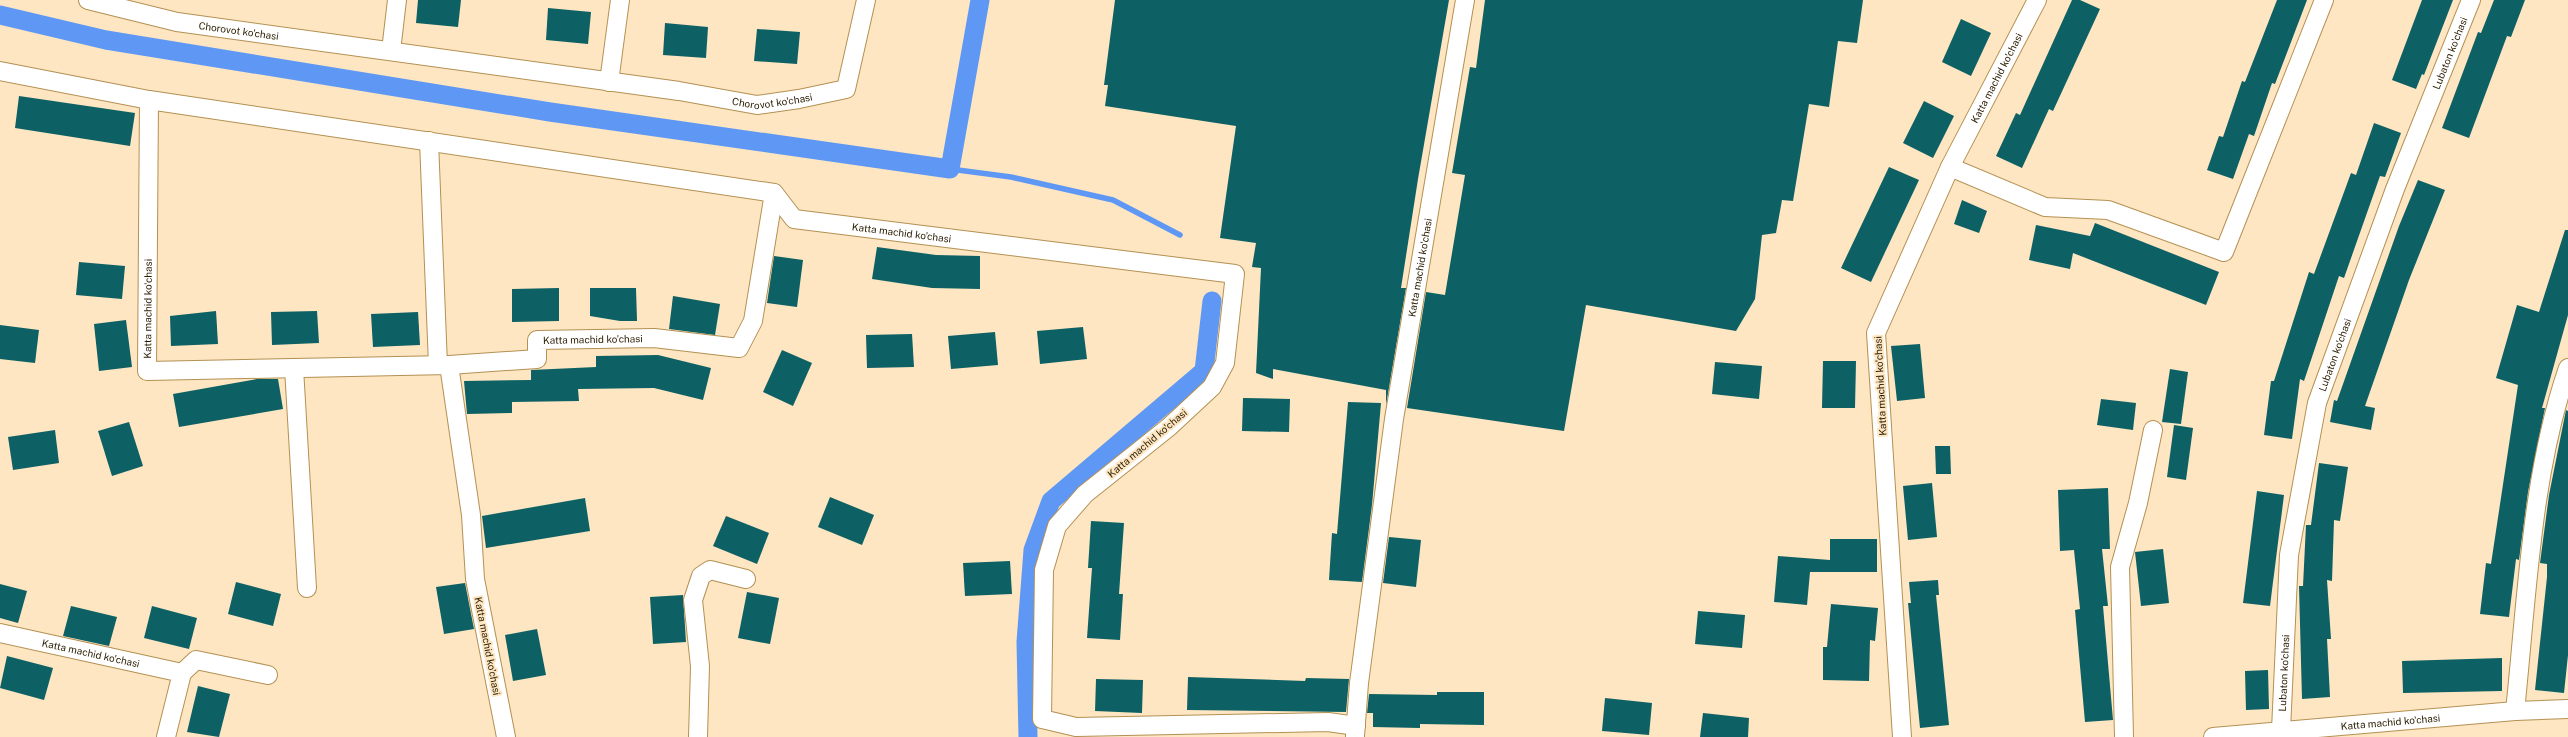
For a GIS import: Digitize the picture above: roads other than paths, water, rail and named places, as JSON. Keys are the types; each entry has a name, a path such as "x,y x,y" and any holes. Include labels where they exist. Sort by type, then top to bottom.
{"street":[{"name":"Chorovot ko'chasi","path":"88,0 177,22 609,82 756,105 800,100 846,89 866,0"},
{"path":"391,51 397,0"},
{"path":"609,82 620,0"},
{"name":"Katta machid ko'chasi","path":"774,193 794,220 1235,274 1225,363 1212,387 1169,427 1085,494 1057,526 1044,570 1042,720 1076,728 1328,722 1356,731 1362,660 1394,419 1465,0"},
{"name":"Katta machid ko'chasi","path":"1902,737 1876,334 1950,167 2037,0"},
{"path":"1950,167 2045,207 2108,210 2224,252 2324,0"},
{"name":"Lubaton ko'chasi","path":"2281,730 2289,555 2317,403 2395,189 2471,0"},
{"path":"0,71 149,100 774,193"},
{"name":"Katta machid ko'chasi","path":"149,100 147,371 443,365 537,359 537,340 654,338 739,348 753,321 774,193"},
{"name":"Katta machid ko'chasi","path":"429,141 443,365 471,515 475,580 506,737"},
{"path":"294,368 307,588"},
{"path":"2515,710 2537,499 2560,390 2568,368"},
{"path":"2124,737 2120,567 2138,503 2153,430"},
{"path":"698,737 700,666 693,600 701,576 710,570 746,579"},
{"name":"Katta machid ko'chasi","path":"0,633 182,673"},
{"path":"166,737 182,673 196,660 268,675"},
{"name":"Katta machid ko'chasi","path":"2213,737 2515,710 2568,709"}],"waterway":[{"path":"0,15 106,40 550,112 950,169 980,0"},
{"path":"950,169 1011,177 1113,200 1180,235"},
{"path":"1028,737 1026,642 1033,550 1051,501 1204,371 1212,301"}]}
